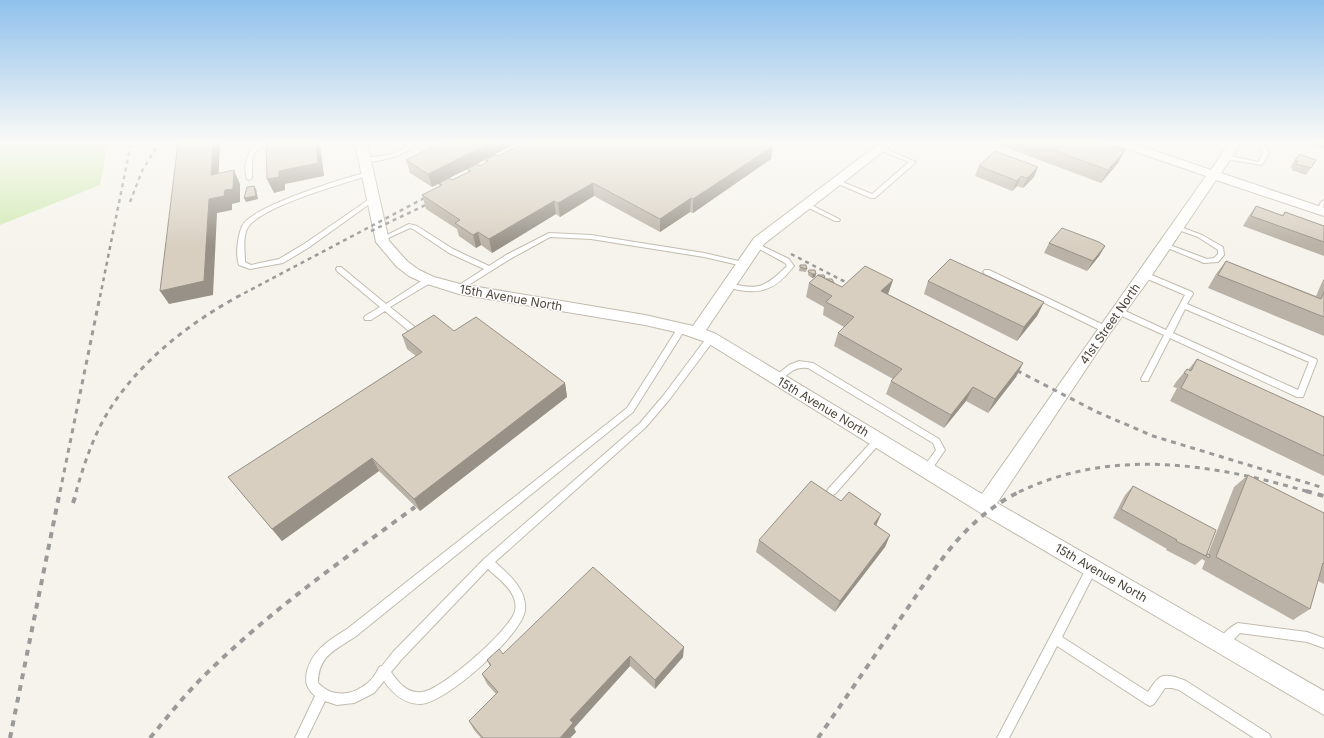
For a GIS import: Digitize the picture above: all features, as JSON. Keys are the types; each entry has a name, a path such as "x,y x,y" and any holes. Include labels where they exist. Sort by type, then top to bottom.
{"street":[{"name":"15th Avenue North","path":"368,177 382,239 392,254 402,264 429,280 459,290 645,320 696,333 777,379 1092,568 1324,704"},
{"path":"696,333 759,241 844,177"},
{"name":"41st Street North","path":"986,505 1105,329 1145,275 1212,177"},
{"path":"1222,177 1323,208"}],"lane":[{"path":"342,177 262,212 247,223 242,235 241,263 250,268 281,261 306,246 373,199"},
{"path":"838,182 873,197 895,177"},
{"path":"807,205 837,220"},
{"path":"382,239 409,226 415,227 451,251 490,269"},
{"path":"1165,245 1206,261 1216,260 1221,255 1221,249 1214,243 1178,228"},
{"path":"459,290 490,269 549,234 598,238 704,255 743,264"},
{"path":"729,285 751,292 764,288 791,266 787,261 756,245"},
{"path":"339,269 413,330"},
{"path":"987,272 1105,329"},
{"path":"1145,275 1189,294 1145,379"},
{"path":"368,318 429,280"},
{"path":"1118,311 1300,395 1313,361 1184,305"},
{"path":"696,333 666,398 643,425 488,562 383,671 370,689 354,697 337,699 322,694 312,685 311,671 321,653 351,633 630,410 696,333"},
{"path":"777,379 792,366 800,363 810,365 924,433 936,442 941,450 927,469"},
{"path":"832,491 878,440"},
{"path":"383,671 396,687 410,697 427,698 455,681 490,650 509,629 520,612 520,599 513,586 488,562"},
{"path":"1003,738 1092,568"},
{"path":"1222,644 1238,628 1307,637 1324,643"},
{"path":"1055,639 1150,700 1162,682 1172,682 1182,685 1265,738"},
{"path":"301,738 322,694"}],"green space":[{"path":"0,177 101,177 100,185 0,225"}],"building":[{"path":"174,177 234,177 233,189 225,190 224,196 209,199 204,281 160,291"},
{"path":"457,177 726,177 660,219 593,183 558,203 554,201 489,239 478,232 473,235 455,223 460,220 422,195 442,185 439,183 449,178 452,180"},
{"path":"1008,177 1020,177 1017,181"},
{"path":"254,186 256,196 244,198 247,187"},
{"path":"1256,206 1283,216 1285,212 1324,226 1324,242 1251,216"},
{"path":"1062,228 1099,242 1105,246 1093,261 1049,243"},
{"path":"950,259 1044,302 1024,327 928,281"},
{"path":"1226,261 1321,299 1324,292 1324,317 1218,275"},
{"path":"800,265 806,265 807,269 800,267"},
{"path":"865,266 893,280 881,291 1023,363 995,399 973,387 951,415 891,381 902,369 838,333 854,317 826,302 832,296 809,283 818,275 842,287"},
{"path":"809,270 815,270 816,274 808,272"},
{"path":"826,279 832,279 834,283"},
{"path":"434,315 454,331 476,317 565,383 414,499 372,458 272,529 228,477 422,352 402,335"},
{"path":"1197,359 1324,417 1324,456 1181,388 1188,375 1184,373 1187,369 1191,371"},
{"path":"1248,475 1324,513 1324,564 1323,563 1310,609 1216,557"},
{"path":"811,481 841,501 849,492 881,514 874,524 890,535 840,601 759,540"},
{"path":"1133,486 1216,530 1206,556 1176,541 1177,540 1121,509"},
{"path":"593,567 684,647 655,680 630,656 570,720 573,723 560,738 483,738 469,721 498,692 482,674 491,665 487,660 499,649 503,654"}],"railway":[{"path":"100,297 124,177"},
{"path":"130,202 140,177"},
{"path":"237,297 432,194"},
{"path":"371,231 436,200"},
{"path":"791,254 857,288"},
{"path":"60,492 100,296"},
{"path":"76,492 89,451 103,421 120,394 134,377 149,361 183,332 239,296"},
{"path":"1008,366 1097,412 1153,436 1324,488"},
{"path":"1020,492 1054,478 1090,469 1127,465 1163,465 1200,468 1237,474 1309,492"},
{"path":"10,738 60,491"},
{"path":"73,503 77,491"},
{"path":"1306,491 1324,496"},
{"path":"818,738 937,565 965,531 1000,503 1020,492"},
{"path":"150,738 200,680 257,627 308,586 415,507"}]}
